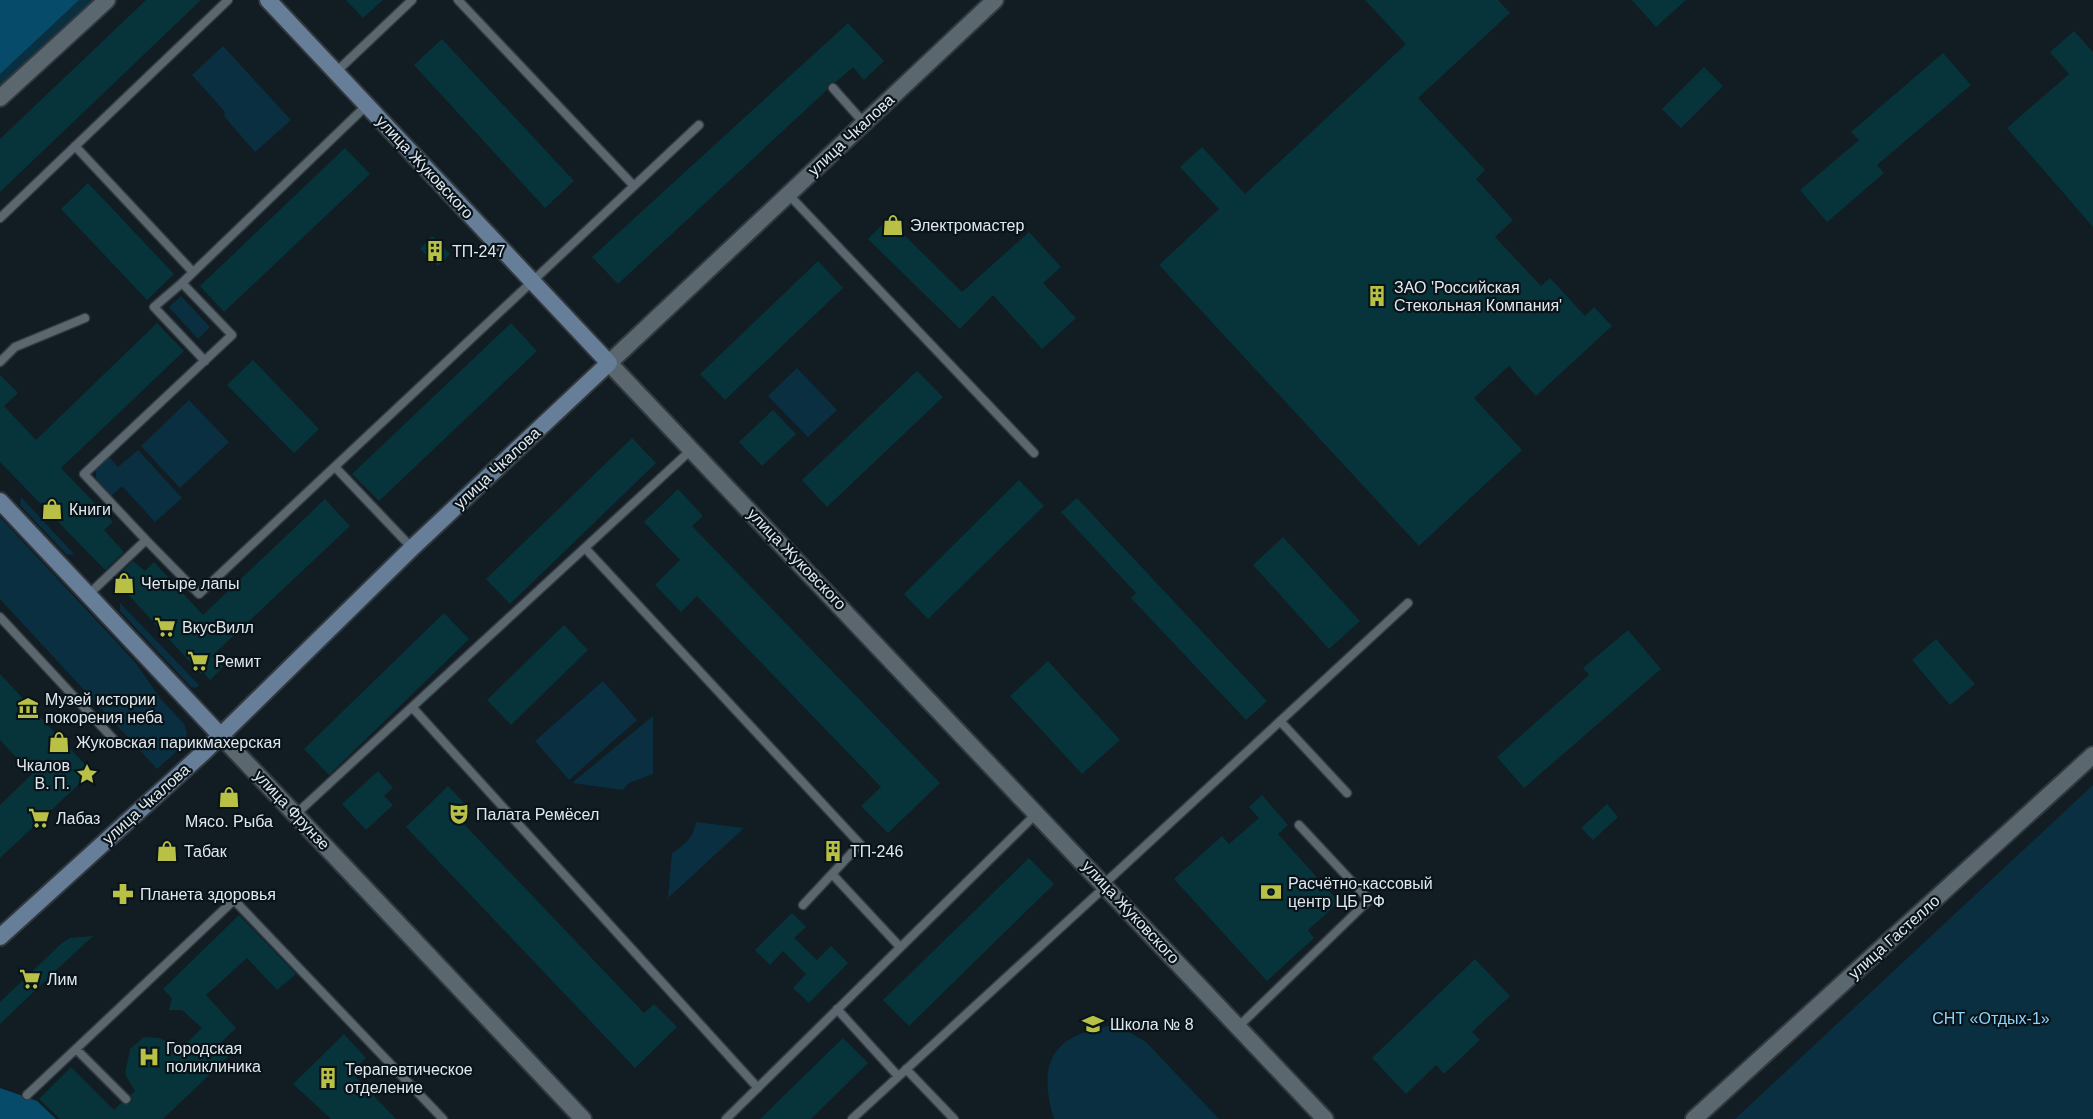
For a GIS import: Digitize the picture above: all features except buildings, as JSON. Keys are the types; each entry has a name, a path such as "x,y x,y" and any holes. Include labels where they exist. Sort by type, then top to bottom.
{"main road":[{"name":"улица Жуковского","path":"268,0 609,363"},
{"name":"улица Чкалова","path":"0,937 221,736 412,548 609,363"},
{"name":"улица Фрунзе","path":"0,501 221,736"}],"street":[{"path":"0,98 107,0"},
{"name":"улица Чкалова","path":"609,363 995,0"},
{"name":"улица Жуковского","path":"609,363 1325,1119"},
{"name":"улица Фрунзе","path":"221,736 583,1119"},
{"name":"улица Гастелло","path":"1694,1119 2093,755"}],"lane":[{"path":"0,218 228,0"},
{"path":"336,72 412,0"},
{"path":"458,0 634,186"},
{"path":"833,88 864,123"},
{"path":"205,361 154,307 182,283 367,105"},
{"path":"182,283 232,335 84,474 199,594 699,125"},
{"path":"75,146 193,272"},
{"path":"788,194 1034,453"},
{"path":"0,362 15,347 85,318"},
{"path":"296,814 691,450"},
{"path":"335,467 412,548"},
{"path":"88,595 146,540"},
{"path":"585,548 860,844 803,905"},
{"path":"852,1119 1408,603"},
{"path":"0,617 118,744"},
{"path":"412,707 758,1088"},
{"path":"1280,722 1347,793"},
{"path":"726,1119 1037,813"},
{"path":"1239,1027 1369,900 1299,825"},
{"path":"833,875 900,947"},
{"path":"27,1095 234,900 443,1119"},
{"path":"837,1009 898,1076"},
{"path":"76,1049 126,1099"},
{"path":"906,1069 954,1119"}],"green space":[{"path":"0,0 94,0 0,89"},
{"path":"223,46 291,120 255,152 224,116 225,112 192,75"},
{"path":"181,296 210,327 198,339 169,307"},
{"path":"797,368 837,410 808,437 768,396"},
{"path":"189,400 229,442 180,488 141,446"},
{"path":"138,450 182,498 155,522 122,486 111,496 96,479 96,469 109,457 118,467"},
{"path":"21,497 74,554 67,555 20,505"},
{"path":"0,517 135,662 160,698 184,724 187,733 184,745 157,769 0,599"},
{"path":"120,603 199,685 196,688 191,687 120,611"},
{"path":"603,681 637,720 569,780 535,741"},
{"path":"653,716 653,774 629,783 623,790 572,783"},
{"name":"СНТ «Отдых-1»","path":"2093,785 2093,1119 1735,1119"},
{"path":"696,822 744,828 668,898 672,853 688,840"},
{"path":"1109,1026 1131,1033 1146,1042 1219,1119 1054,1119 1047,1082 1054,1055 1062,1045 1074,1037"}],"shaded area":[{"path":"0,0 79,0 0,74"},
{"path":"0,1088 37,1101 56,1119 0,1119"}],"place":[{"name":"Электромастер","path":"893,225"},
{"name":"ТП-247","path":"435,251"},
{"name":"ЗАО 'Российская Стекольная Компания'","path":"1377,296"},
{"name":"Книги","path":"52,509"},
{"name":"Четыре лапы","path":"124,583"},
{"name":"ВкусВилл","path":"165,627"},
{"name":"Ремит","path":"198,661"},
{"name":"Музей истории покорения неба","path":"28,708"},
{"name":"Жуковская парикмахерская","path":"59,742"},
{"name":"Чкалов В. П.","path":"87,774"},
{"name":"Мясо. Рыба","path":"229,797"},
{"name":"Палата Ремёсел","path":"459,814"},
{"name":"Лабаз","path":"39,818"},
{"name":"Табак","path":"167,851"},
{"name":"ТП-246","path":"833,851"},
{"name":"Расчётно-кассовый центр ЦБ РФ","path":"1271,892"},
{"name":"Планета здоровья","path":"123,894"},
{"name":"Лим","path":"30,979"},
{"name":"Школа № 8","path":"1093,1024"},
{"name":"Городская поликлиника","path":"149,1057"},
{"name":"Терапевтическое отделение","path":"328,1078"}]}
